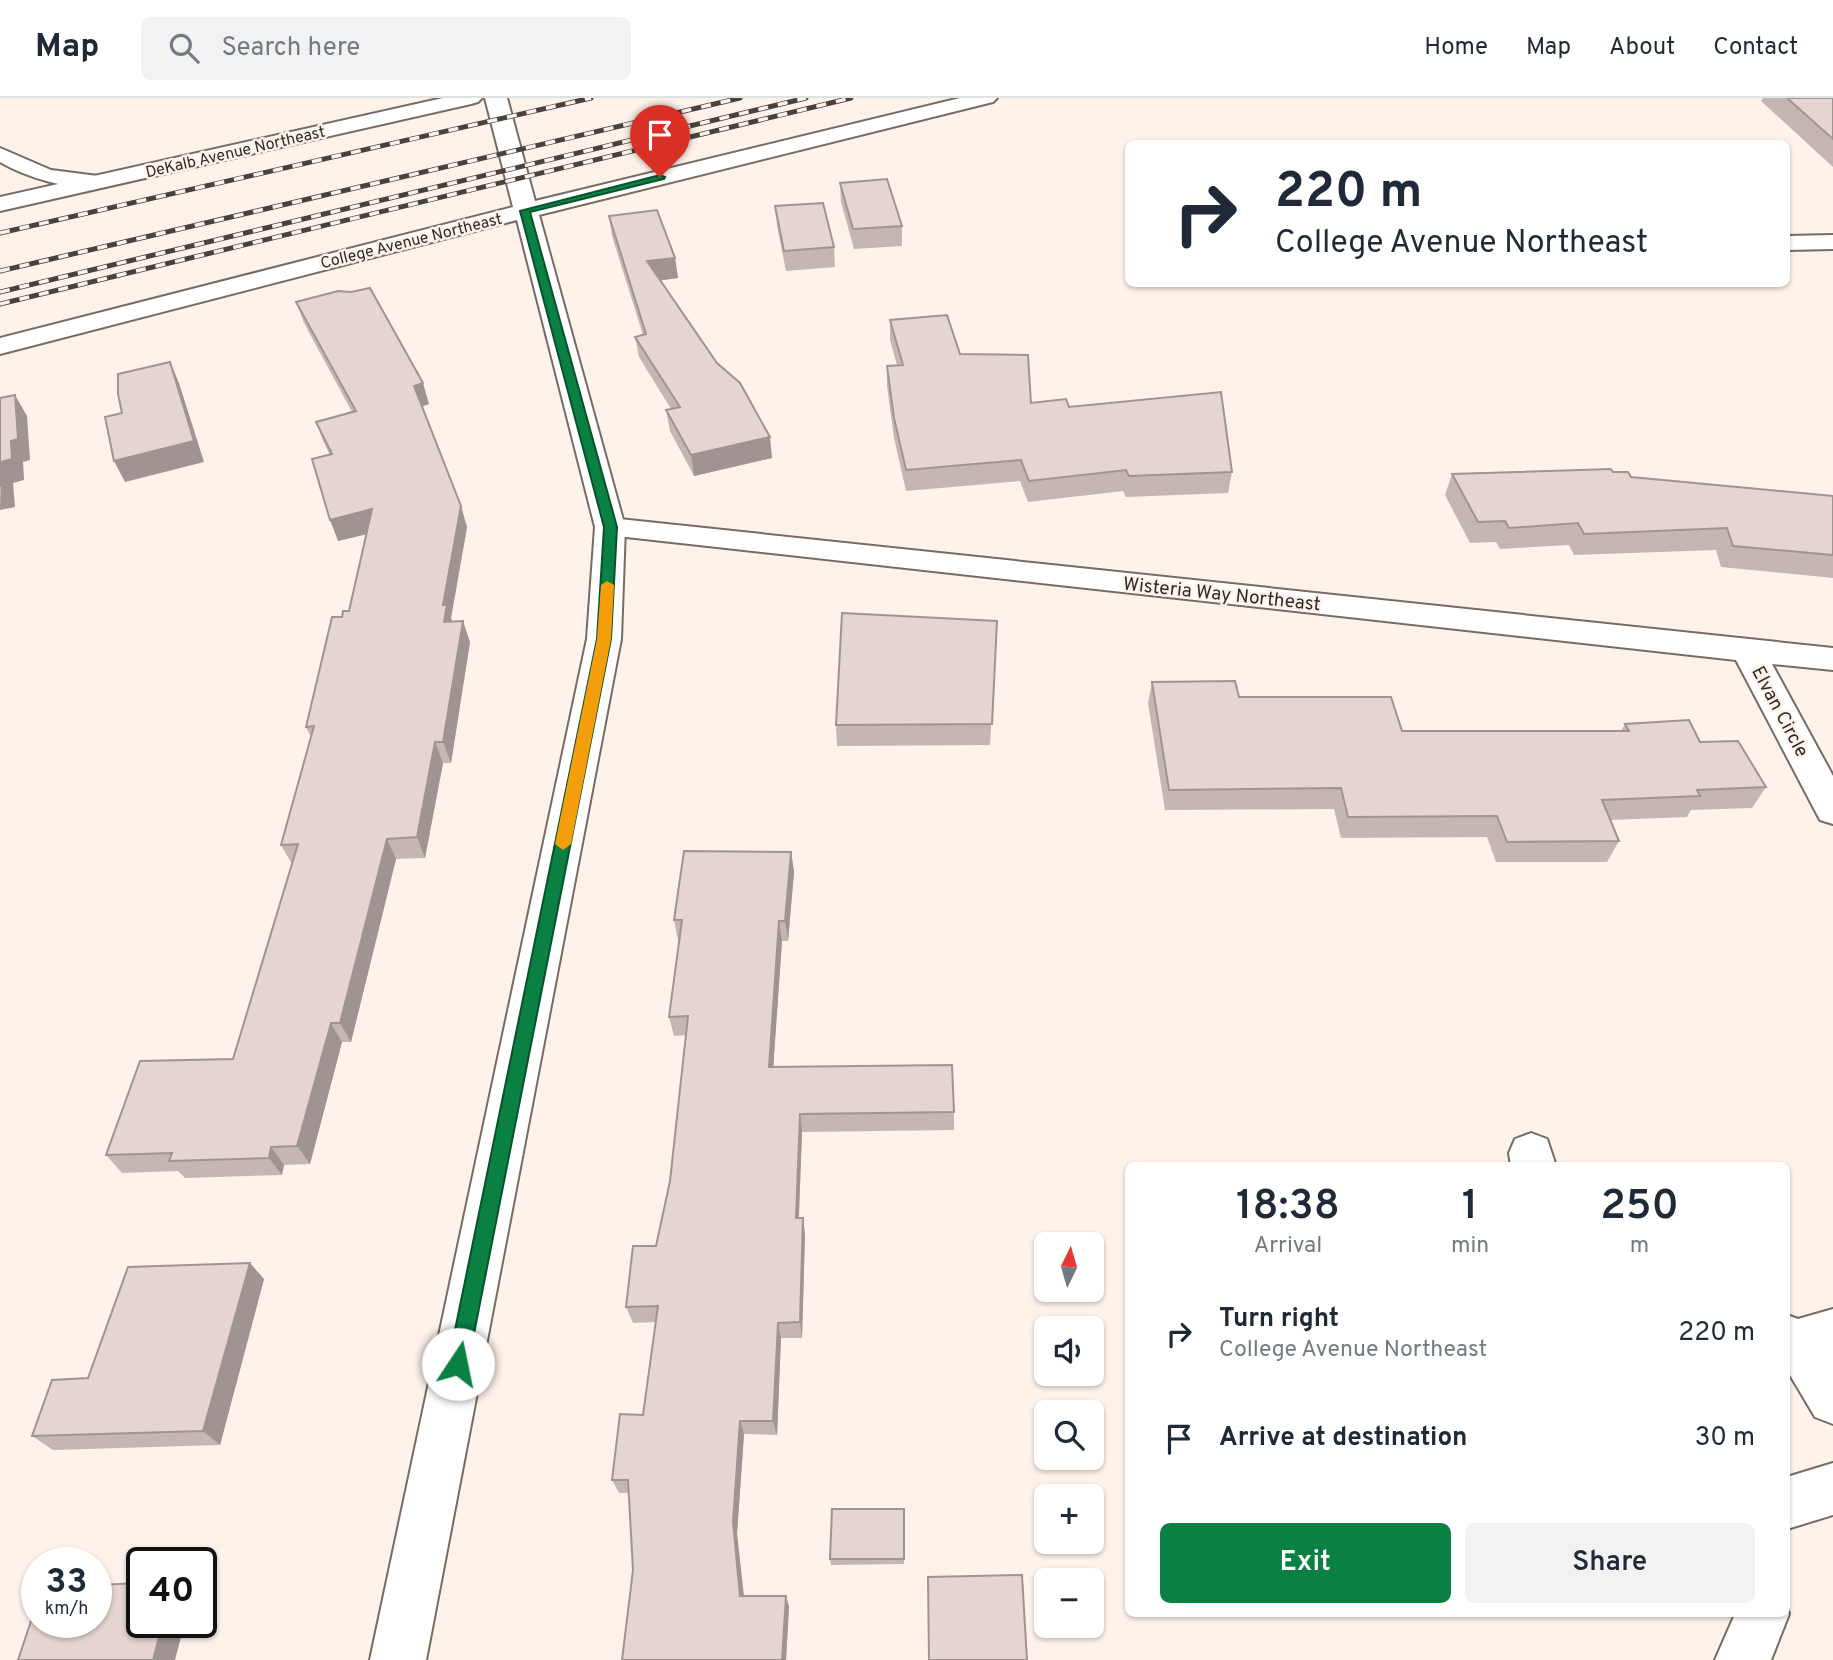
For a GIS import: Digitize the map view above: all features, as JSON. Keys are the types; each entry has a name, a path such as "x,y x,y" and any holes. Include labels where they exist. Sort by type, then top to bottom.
{"street":[{"name":"DeKalb Avenue Northeast","path":"0,204 471,98"},
{"path":"398,1660 604,639 610,527 496,98"},
{"name":"College Avenue Northeast","path":"0,346 525,211 986,98"},
{"path":"1790,243 1833,242"},
{"name":"Wisteria Way Northeast","path":"610,527 1833,659"},
{"name":"Elvan Circle","path":"1748,650 1833,810"},
{"path":"1806,1338 1833,1399"},
{"path":"1790,1502 1833,1489"},
{"path":"1742,1660 1761,1617"}],"lane":[{"path":"3,160 28,171 59,179 98,182"}],"building":[{"path":"1787,98 1833,98 1833,139"},
{"path":"887,179 902,226 853,229 840,183"},
{"path":"823,203 834,247 784,251 775,206"},
{"path":"657,210 675,258 647,261 717,363 740,383 770,437 691,455 666,410 680,407 635,337 646,334 609,216"},
{"path":"370,288 423,383 414,386 461,506 443,605 447,605 444,622 463,621 443,742 435,742 417,837 387,839 340,1023 331,1023 297,1146 271,1147 269,1158 169,1161 172,1153 106,1155 140,1061 233,1059 298,844 281,845 314,726 306,727 332,617 342,617 343,611 349,611 372,509 330,520 312,459 332,454 316,422 356,411 296,302 338,291 351,292"},
{"path":"947,315 960,354 1028,355 1031,403 1066,399 1069,407 1221,392 1232,472 1129,476 1126,470 1029,481 1021,460 906,470 894,418 887,366 903,365 890,320"},
{"path":"170,362 194,441 114,461 105,417 122,413 118,374"},
{"path":"15,395 18,439 11,441 12,459 1,462 0,486 0,398"},
{"path":"1611,469 1613,472 1628,472 1631,477 1833,496 1833,555 1733,546 1727,528 1584,534 1578,523 1509,528 1505,521 1478,522 1452,474"},
{"path":"842,613 997,621 992,724 836,725"},
{"path":"1235,681 1239,697 1391,697 1402,731 1629,731 1625,724 1689,720 1700,742 1738,741 1766,787 1697,790 1700,796 1602,800 1619,841 1507,842 1497,816 1348,817 1341,788 1169,790 1152,682"},
{"path":"684,851 791,852 785,921 779,921 769,1067 952,1065 954,1112 800,1114 796,1218 803,1218 800,1322 778,1323 773,1421 740,1421 733,1522 740,1596 786,1596 782,1660 622,1660 633,1570 628,1480 612,1480 620,1414 643,1415 658,1306 626,1307 633,1246 656,1246 670,1181 688,1016 669,1017 682,920 674,920"},
{"path":"250,1263 203,1431 32,1436 52,1380 88,1378 128,1267"},
{"path":"832,1509 904,1509 904,1559 830,1559"},
{"path":"1022,1575 1027,1660 929,1660 928,1577"},
{"path":"112,1584 126,1584 126,1638 159,1638 153,1660 18,1660 25,1638 112,1638"}],"railway":[{"path":"0,233 591,98"},
{"path":"0,271 740,98"},
{"path":"0,292 806,98"},
{"path":"0,304 851,98"}],"slow traffic":[{"path":"563,844 604,639 607,585"}],"route":[{"path":"458,1364 604,639 610,527 525,211 660,177"}]}
